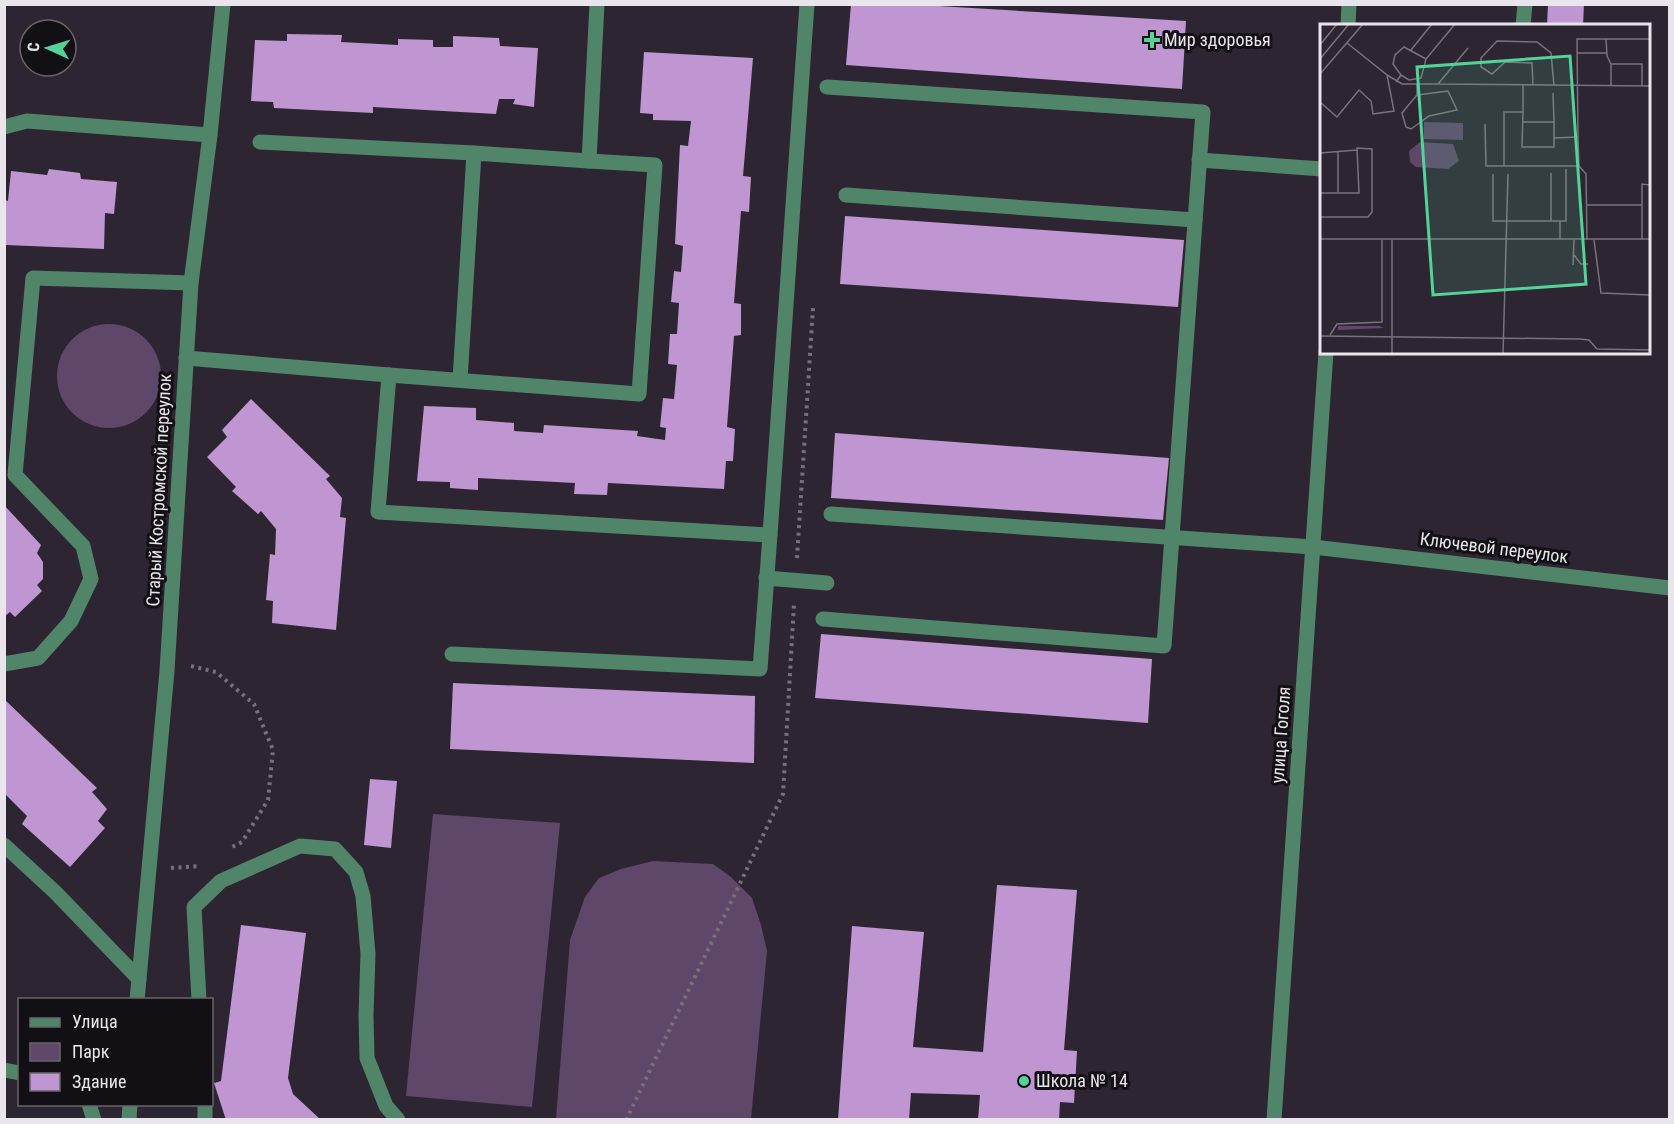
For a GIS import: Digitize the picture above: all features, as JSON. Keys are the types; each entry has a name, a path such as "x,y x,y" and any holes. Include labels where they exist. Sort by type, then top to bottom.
{"street":[{"name":"Старый Костромской переулок","path":"137,998 168,660 191,283 210,135 223,4"},
{"path":"589,161 597,4"},
{"path":"452,654 760,669 807,4"},
{"path":"1348,24 1349,4"},
{"path":"1523,24 1525,4"},
{"path":"824,619 1164,646 1203,112 827,87"},
{"path":"4,127 27,121 210,135"},
{"path":"186,358 639,394 655,165 260,142"},
{"path":"460,380 474,153"},
{"path":"1199,160 1320,169"},
{"path":"846,195 1195,220"},
{"path":"4,664 38,658 71,621 91,579 83,546 15,475 33,278 191,283"},
{"name":"улица Гоголя","path":"1274,1119 1326,354"},
{"path":"389,375 378,512 770,536"},
{"name":"Ключевой переулок","path":"831,514 1313,547 1670,588"},
{"path":"766,578 827,583"},
{"path":"4,845 55,892 139,979"},
{"path":"199,998 194,907 221,881 300,846 335,849 356,872 363,896 368,954 367,1058 386,1106 398,1119"}],"path":[{"path":"168,660 216,672 254,704 273,750 268,800 242,842 225,852"},
{"path":"150,869 199,866 208,861"}],"green space":[{"path":"109,324 129,328 146,339 157,356 161,376 157,396 146,413 129,424 109,428 89,424 72,413 61,396 57,376 61,356 72,339 89,328"},
{"path":"433,814 560,823 532,1107 406,1096"},
{"path":"653,861 713,864 731,877 752,898 767,951 751,1119 556,1119 570,940 585,897 599,878 621,869"}],"building":[{"path":"851,4 905,4 1186,21 1182,89 846,65"},
{"path":"1548,4 1584,4 1583,24 1547,24"},
{"path":"287,34 342,35 341,42 398,45 398,39 433,40 433,47 453,47 453,36 499,38 500,46 538,48 534,107 513,104 515,99 499,99 496,114 373,107 373,113 274,108 273,102 251,101 255,40 287,41"},
{"path":"644,52 753,58 743,176 751,177 749,212 741,211 734,303 741,304 741,335 734,336 727,427 735,429 733,461 726,461 724,489 608,483 607,495 574,494 575,483 478,478 478,490 450,488 450,482 417,481 424,406 476,408 476,420 514,423 514,431 543,433 544,425 638,431 637,436 665,440 666,428 660,427 663,398 674,399 677,365 668,364 670,334 677,334 679,303 671,302 674,271 681,272 683,246 675,244 680,145 688,146 691,121 653,120 653,114 640,113"},
{"path":"49,169 80,173 81,179 117,182 114,214 105,213 104,249 5,245 5,200 8,201 11,171 47,175"},
{"path":"845,216 1184,240 1178,307 840,284"},
{"path":"251,399 330,476 326,479 342,498 340,517 346,518 336,630 272,623 273,601 266,600 270,554 275,555 276,529 261,511 258,514 232,491 236,487 207,457 227,437 222,430"},
{"path":"835,433 1169,458 1163,520 831,498"},
{"path":"4,505 41,545 37,553 43,562 43,579 37,585 42,591 15,617 10,612 4,617"},
{"path":"821,634 1152,659 1148,723 815,698"},
{"path":"453,683 755,696 754,763 450,749"},
{"path":"4,699 97,788 92,792 107,809 98,821 105,828 70,867 22,824 27,816 4,793"},
{"path":"370,779 397,781 391,848 364,845"},
{"path":"997,885 1077,890 1064,1050 1077,1051 1074,1103 1060,1102 1059,1120 978,1120 980,1095 911,1093 909,1120 838,1120 852,926 924,932 913,1047 983,1052"},
{"path":"241,925 306,933 288,1078 293,1094 321,1120 226,1120 214,1083 221,1081"}],"place":[{"name":"Мир здоровья","path":"1152,40"},
{"name":"Школа № 14","path":"1024,1081"}]}
